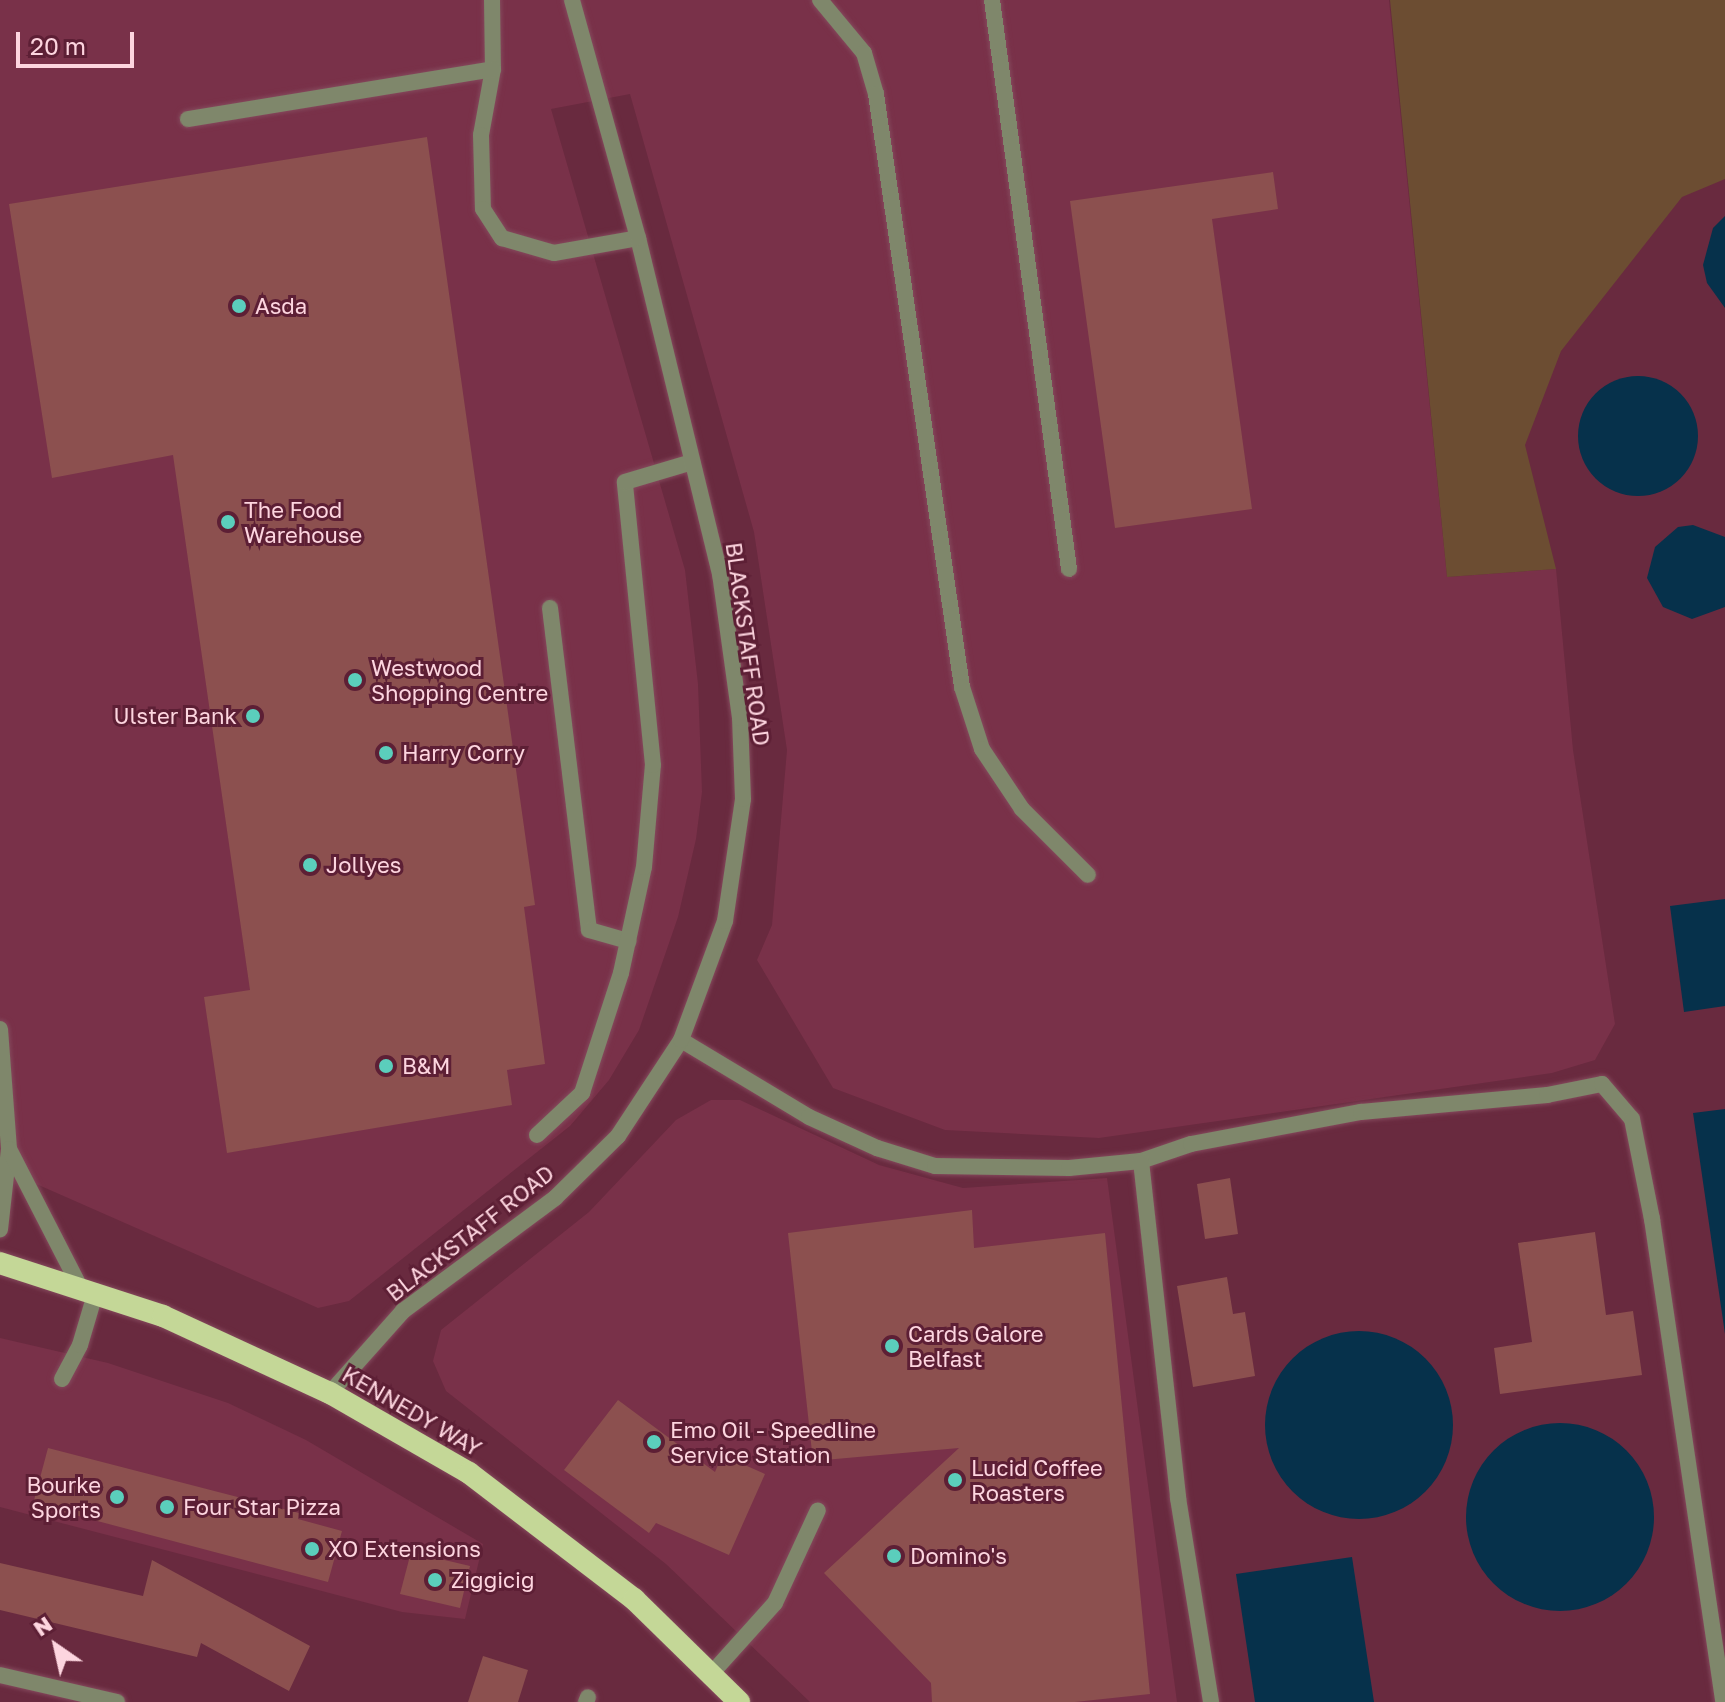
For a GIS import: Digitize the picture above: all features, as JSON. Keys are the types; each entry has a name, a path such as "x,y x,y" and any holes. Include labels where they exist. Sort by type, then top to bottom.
{"highway":[{"name":"KENNEDY WAY","path":"0,1263 88,1289 163,1316 330,1393 501,1494 634,1599 739,1702"}],"street":[{"path":"492,0 493,69 481,135 483,209 502,238 554,253 638,238"},
{"path":"820,0 864,53 876,94 962,687 982,749 1022,809 1088,875"},
{"path":"992,0 1069,569"},
{"name":"BLACKSTAFF ROAD","path":"330,1393 403,1311 555,1198 618,1136 681,1040 725,921 743,799 740,718 720,574 577,1"},
{"path":"188,119 493,69"},
{"path":"537,1135 582,1093 628,941 644,867 653,765 625,482 692,462"},
{"path":"550,608 589,930 628,941"},
{"path":"0,1029 4,1125 9,1149 88,1289 80,1345 62,1379"},
{"path":"681,1040 809,1117 877,1148 935,1166 1069,1168 1141,1161 1191,1144 1361,1112 1547,1095 1602,1084 1632,1119 1638,1148 1723,1702"},
{"path":"0,1229 9,1149"},
{"path":"1141,1161 1178,1498 1211,1702"},
{"path":"712,1673 775,1603 818,1510"},
{"path":"0,1675 117,1702"}],"shaded area":[{"path":"0,0 1389,0 1447,577 1556,569 1573,750 1615,1024 1595,1060 1552,1073 1099,1138 945,1130 833,1088 757,960 772,925 787,750 754,532 630,94 551,109 685,570 698,684 702,792 696,839 678,917 639,1030 609,1080 570,1126 349,1301 318,1308 0,1168"},
{"path":"1390,0 1725,0 1725,179 1682,197 1561,351 1525,445 1556,569 1447,577"},
{"path":"711,1100 740,1100 879,1165 963,1188 1107,1178 1177,1702 810,1702 666,1564 446,1391 433,1361 441,1330 589,1212 676,1120"},
{"path":"0,1338 108,1363 228,1403 306,1440 483,1544 465,1619 402,1612 0,1507"}],"water":[{"path":"1725,216 1725,308 1707,283 1703,265 1713,228"},
{"path":"1638,376 1661,381 1680,394 1693,413 1698,436 1693,459 1680,478 1661,491 1638,496 1615,491 1596,478 1583,459 1578,436 1583,413 1596,394 1615,381"},
{"path":"1693,525 1725,537 1725,607 1692,619 1663,607 1647,578 1655,547 1678,527"},
{"path":"1725,899 1725,1006 1684,1012 1670,906"},
{"path":"1725,1109 1725,1334 1693,1113"},
{"path":"1359,1331 1377,1332 1395,1338 1426,1358 1446,1389 1452,1407 1452,1443 1446,1461 1426,1492 1395,1512 1377,1518 1359,1519 1341,1518 1323,1512 1292,1492 1272,1461 1266,1443 1265,1425 1266,1407 1272,1389 1292,1358 1323,1338 1341,1332"},
{"path":"1560,1423 1578,1424 1596,1430 1627,1450 1647,1481 1653,1499 1653,1535 1647,1553 1627,1584 1596,1604 1578,1610 1560,1611 1542,1610 1524,1604 1493,1584 1473,1553 1467,1535 1466,1517 1467,1499 1473,1481 1493,1450 1524,1430 1542,1424"},
{"path":"1352,1557 1374,1702 1255,1702 1236,1574"}],"building":[{"name":"Westwood Shopping Centre","path":"427,137 535,905 524,907 545,1064 507,1070 512,1105 227,1153 204,997 250,990 173,455 52,478 9,204"},
{"path":"1273,172 1278,209 1212,219 1252,509 1115,528 1070,201"},
{"path":"1230,1178 1238,1234 1205,1239 1197,1184"},
{"path":"972,1210 974,1248 1105,1233 1150,1694 1075,1702 932,1702 931,1683 824,1573 959,1448 813,1461 788,1233"},
{"path":"1595,1232 1606,1315 1633,1311 1642,1375 1500,1394 1494,1348 1532,1342 1518,1243"},
{"path":"1227,1277 1233,1314 1245,1312 1255,1376 1193,1387 1177,1286"},
{"path":"618,1400 715,1472 722,1455 765,1474 729,1555 656,1523 649,1533 564,1470"},
{"path":"48,1448 299,1513 298,1519 342,1531 328,1582 33,1504"},
{"name":"Ziggicig","path":"411,1552 470,1566 460,1608 400,1594"},
{"path":"152,1560 310,1646 289,1691 201,1643 197,1657 0,1610 0,1563 143,1596"},
{"path":"483,1656 528,1670 518,1702 468,1702"}],"place":[{"name":"Asda","path":"239,306"},
{"name":"The Food Warehouse","path":"228,522"},
{"name":"Westwood Shopping Centre","path":"355,680"},
{"name":"Ulster Bank","path":"253,716"},
{"name":"Harry Corry","path":"386,753"},
{"name":"Jollyes","path":"310,865"},
{"name":"B&M","path":"386,1066"},
{"name":"Cards Galore Belfast","path":"892,1346"},
{"name":"Emo Oil - Speedline Service Station","path":"654,1442"},
{"name":"Lucid Coffee Roasters","path":"955,1480"},
{"name":"Bourke Sports","path":"117,1497"},
{"name":"Four Star Pizza","path":"167,1507"},
{"name":"XO Extensions","path":"312,1549"},
{"name":"Domino's","path":"894,1556"},
{"name":"Ziggicig","path":"435,1580"}]}
